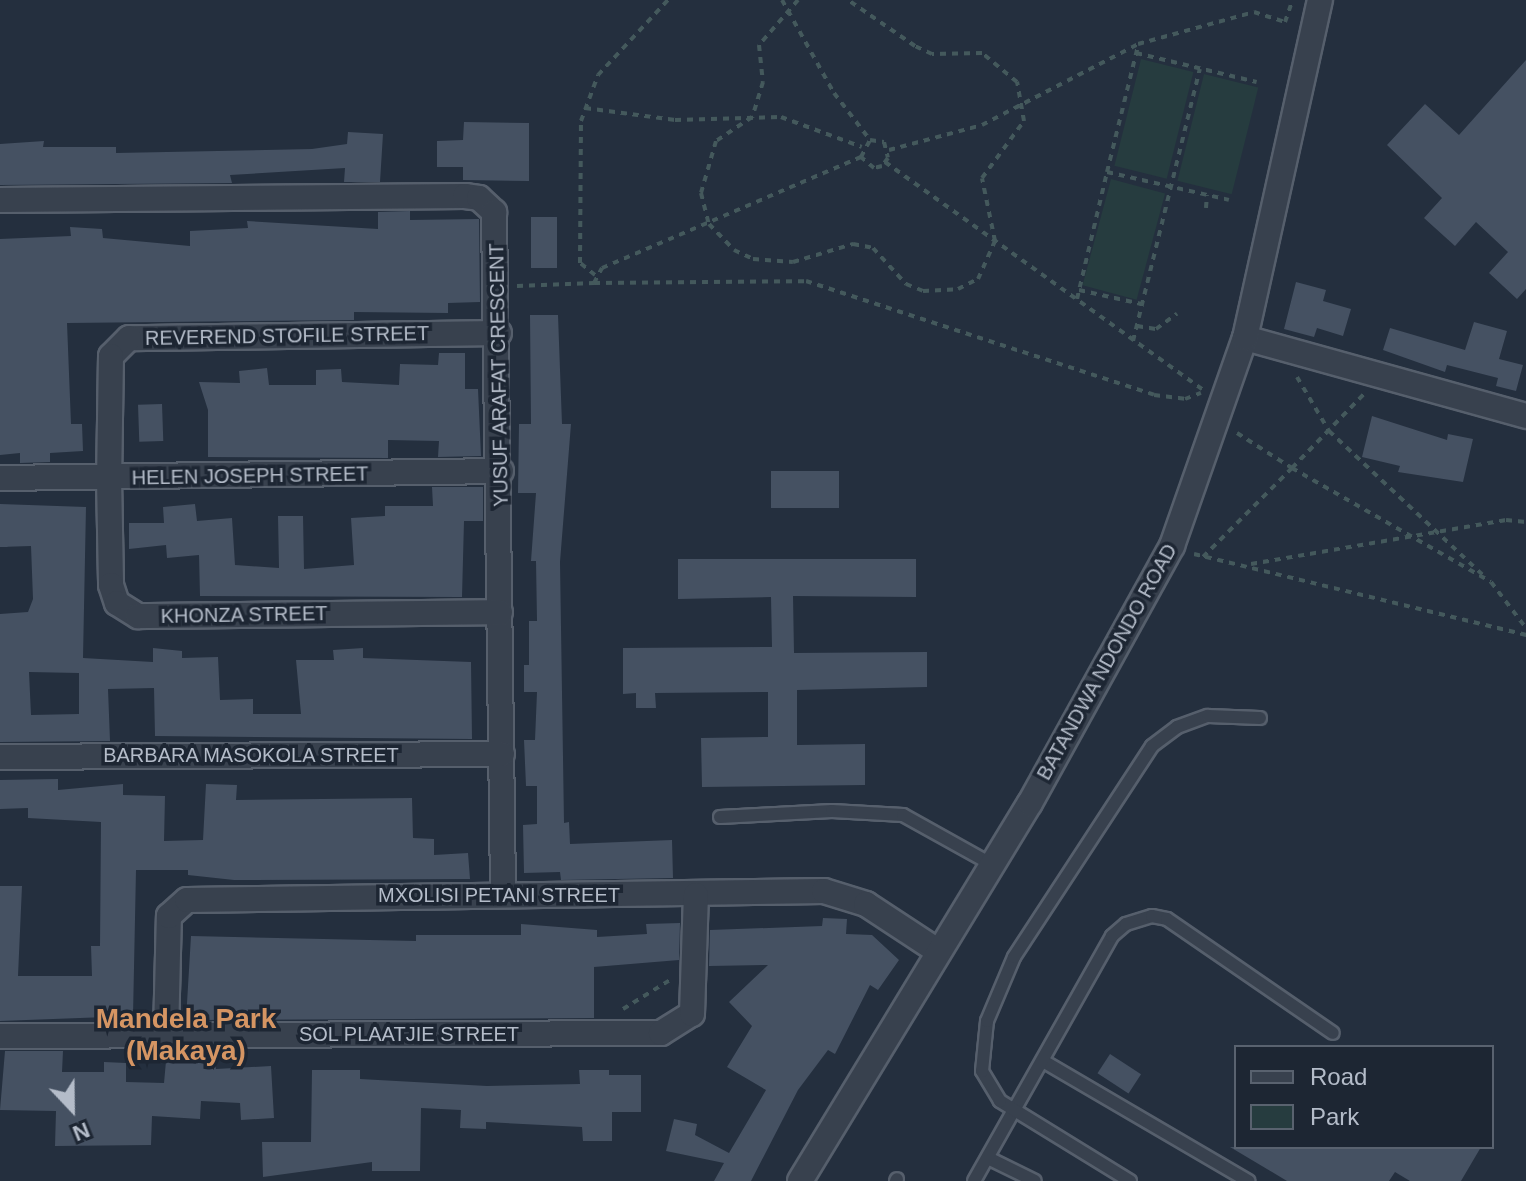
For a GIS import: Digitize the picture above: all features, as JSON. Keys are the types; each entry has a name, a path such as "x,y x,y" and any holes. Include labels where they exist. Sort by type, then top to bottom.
{"street":[{"name":"BATANDWA NDONDO ROAD","path":"800,1181 939,952 1155,582 1218,423 1216,393 1245,338 1307,2"},
{"name":"YUSUF ARAFAT CRESCENT","path":"0,200 479,198 497,225 503,894"},
{"name":"REVEREND STOFILE STREET","path":"109,478 111,356 129,338 499,333"},
{"path":"1245,338 1282,351 1382,375 1526,416"},
{"name":"HELEN JOSEPH STREET","path":"0,478 501,471"},
{"name":"KHONZA STREET","path":"109,478 111,585 117,603 138,616 500,612"},
{"name":"BARBARA MASOKOLA STREET","path":"0,757 502,754"},
{"name":"MXOLISI PETANI STREET","path":"166,1035 169,916 178,902 503,894 844,893 939,952"},
{"name":"SOL PLAATJIE STREET","path":"0,1036 661,1033 684,1024 695,1003 696,895"}],"lane":[{"path":"1130,1181 1014,1112 986,1086 981,1048 995,993 1060,883 1152,746 1177,727 1208,716 1260,718"},
{"path":"720,817 903,815 991,864"},
{"path":"974,1181 1112,936 1126,924 1152,916 1167,919 1333,1033"},
{"path":"1043,1061 1248,1181"},
{"path":"988,1158 1035,1181"}],"path":[{"path":"595,275 580,263 585,108 598,75 668,0"},
{"path":"782,0 834,93 870,140 884,142 889,150"},
{"path":"798,0 786,10 759,45 763,82 752,117 716,141 701,193 709,224 734,250 773,263 831,247 873,248 906,284 941,293 978,279 995,241 982,178 989,162 1019,134 1023,105 1017,82 997,61 966,49 932,54 848,0"},
{"path":"889,150 982,125 1138,44 1254,12 1285,22 1307,2"},
{"path":"1077,299 1138,44"},
{"path":"1136,53 1257,82"},
{"path":"1133,341 1200,69"},
{"path":"585,108 637,118 781,117 862,147"},
{"path":"861,157 862,147 870,140"},
{"path":"861,157 874,168 885,162 889,150"},
{"path":"595,275 861,157"},
{"path":"885,162 1133,341 1216,393"},
{"path":"1107,172 1229,200"},
{"path":"1206,208 1207,195"},
{"path":"594,283 595,275"},
{"path":"499,287 806,281 1154,395 1185,399 1216,393"},
{"path":"1079,290 1141,304"},
{"path":"1137,326 1156,329 1177,314"},
{"path":"1282,351 1329,431 1491,582 1526,628"},
{"path":"1382,375 1203,557 1249,565 1526,635"},
{"path":"1218,423 1409,541 1491,582"},
{"path":"1249,565 1409,541 1506,520 1526,522"},
{"path":"586,1033 695,963"}],"green space":[{"path":"1141,59 1193,72 1167,179 1114,166"},
{"path":"1204,74 1258,88 1232,194 1177,181"},
{"path":"1111,179 1165,193 1137,300 1083,285"}],"building":[{"path":"1526,60 1526,289 1517,299 1489,273 1508,252 1476,222 1455,246 1424,218 1442,198 1387,145 1425,104 1459,135"},
{"path":"464,122 529,123 529,181 463,180 463,167 437,167 437,141 463,140"},
{"path":"348,132 383,134 380,182 344,182 345,168 230,175 232,183 0,185 0,144 44,141 43,147 116,147 116,153 312,149 347,144"},
{"path":"410,211 410,220 479,219 480,302 448,303 448,313 354,312 354,320 67,323 71,424 82,424 83,451 50,453 50,462 20,463 20,453 0,455 0,239 71,236 70,227 102,229 103,238 190,246 190,231 248,228 247,221 378,229 378,212"},
{"path":"531,217 557,217 557,268 531,268"},
{"path":"1296,282 1326,290 1323,301 1351,309 1343,336 1317,328 1314,337 1284,329"},
{"path":"530,315 558,315 562,424 571,424 560,562 564,823 569,822 570,844 672,840 673,878 561,880 560,872 524,873 523,825 537,824 537,786 526,786 524,740 535,740 537,692 524,692 524,665 529,665 529,621 537,621 536,561 531,561 536,493 518,493 519,424 531,424"},
{"path":"1474,322 1507,331 1499,359 1523,365 1516,391 1496,386 1498,378 1447,365 1445,372 1383,350 1390,328 1465,350"},
{"path":"439,353 465,353 465,389 478,389 481,456 438,457 439,441 388,440 388,458 208,457 208,410 199,382 240,383 239,371 267,368 269,385 316,385 316,370 341,369 342,382 399,385 400,364 438,365"},
{"path":"162,404 163,441 139,442 138,405"},
{"path":"1372,416 1447,440 1448,434 1473,439 1463,482 1398,472 1400,466 1362,457"},
{"path":"771,471 839,471 839,508 771,508"},
{"path":"432,487 483,487 483,521 464,521 462,597 200,596 199,555 167,558 166,545 129,549 129,523 164,523 163,507 195,504 197,521 232,518 235,565 279,568 278,516 303,516 304,569 354,565 351,518 385,516 385,506 433,506"},
{"path":"0,504 86,507 83,658 153,662 153,648 182,651 182,658 218,657 220,700 253,699 253,714 301,714 296,660 334,660 333,650 363,648 363,658 471,662 472,739 155,736 154,688 108,689 110,741 0,742 0,614 28,612 33,599 31,546 0,547","holes":["29,672 79,673 79,714 31,715"]},
{"path":"678,559 916,559 916,597 793,596 794,653 927,652 927,687 797,690 797,745 865,744 865,785 702,787 701,738 768,737 768,692 655,693 656,708 636,708 636,693 623,694 623,648 772,647 771,597 678,599"},
{"path":"58,779 58,790 123,784 123,795 165,796 164,841 203,840 206,784 237,785 236,800 412,798 413,838 434,839 434,855 468,853 470,879 234,880 188,875 188,870 136,870 133,1016 0,1021 0,886 22,886 18,976 92,976 91,946 100,946 101,822 28,818 28,808 0,809 0,780"},
{"path":"823,918 847,919 846,934 872,935 899,960 878,990 870,985 835,1054 828,1050 798,1090 751,1181 714,1181 724,1163 666,1151 674,1119 697,1124 695,1135 729,1153 766,1090 727,1067 752,1026 729,1002 768,965 709,966 710,930 822,926"},
{"path":"680,923 679,960 594,967 594,1018 186,1020 191,936 416,941 416,935 521,935 521,924 597,930 597,937 647,934 646,924"},
{"path":"5,1051 63,1051 62,1072 104,1072 104,1062 126,1063 126,1082 164,1083 166,1061 215,1064 216,1069 271,1066 274,1118 241,1120 240,1103 201,1101 200,1119 152,1116 151,1145 55,1146 56,1111 0,1110"},
{"path":"1110,1054 1141,1074 1129,1093 1097,1073"},
{"path":"312,1070 360,1070 360,1079 487,1086 580,1084 579,1070 609,1070 609,1075 641,1075 641,1112 612,1112 612,1141 583,1141 582,1127 486,1122 486,1129 460,1128 461,1110 421,1108 420,1171 372,1171 372,1162 263,1177 262,1142 311,1142"},
{"path":"1230,1147 1480,1149 1461,1181 1410,1181 1395,1172 1389,1181 1287,1181"}],"district":[{"name":"Mandela Park (Makaya)","path":"186,1035"}]}
